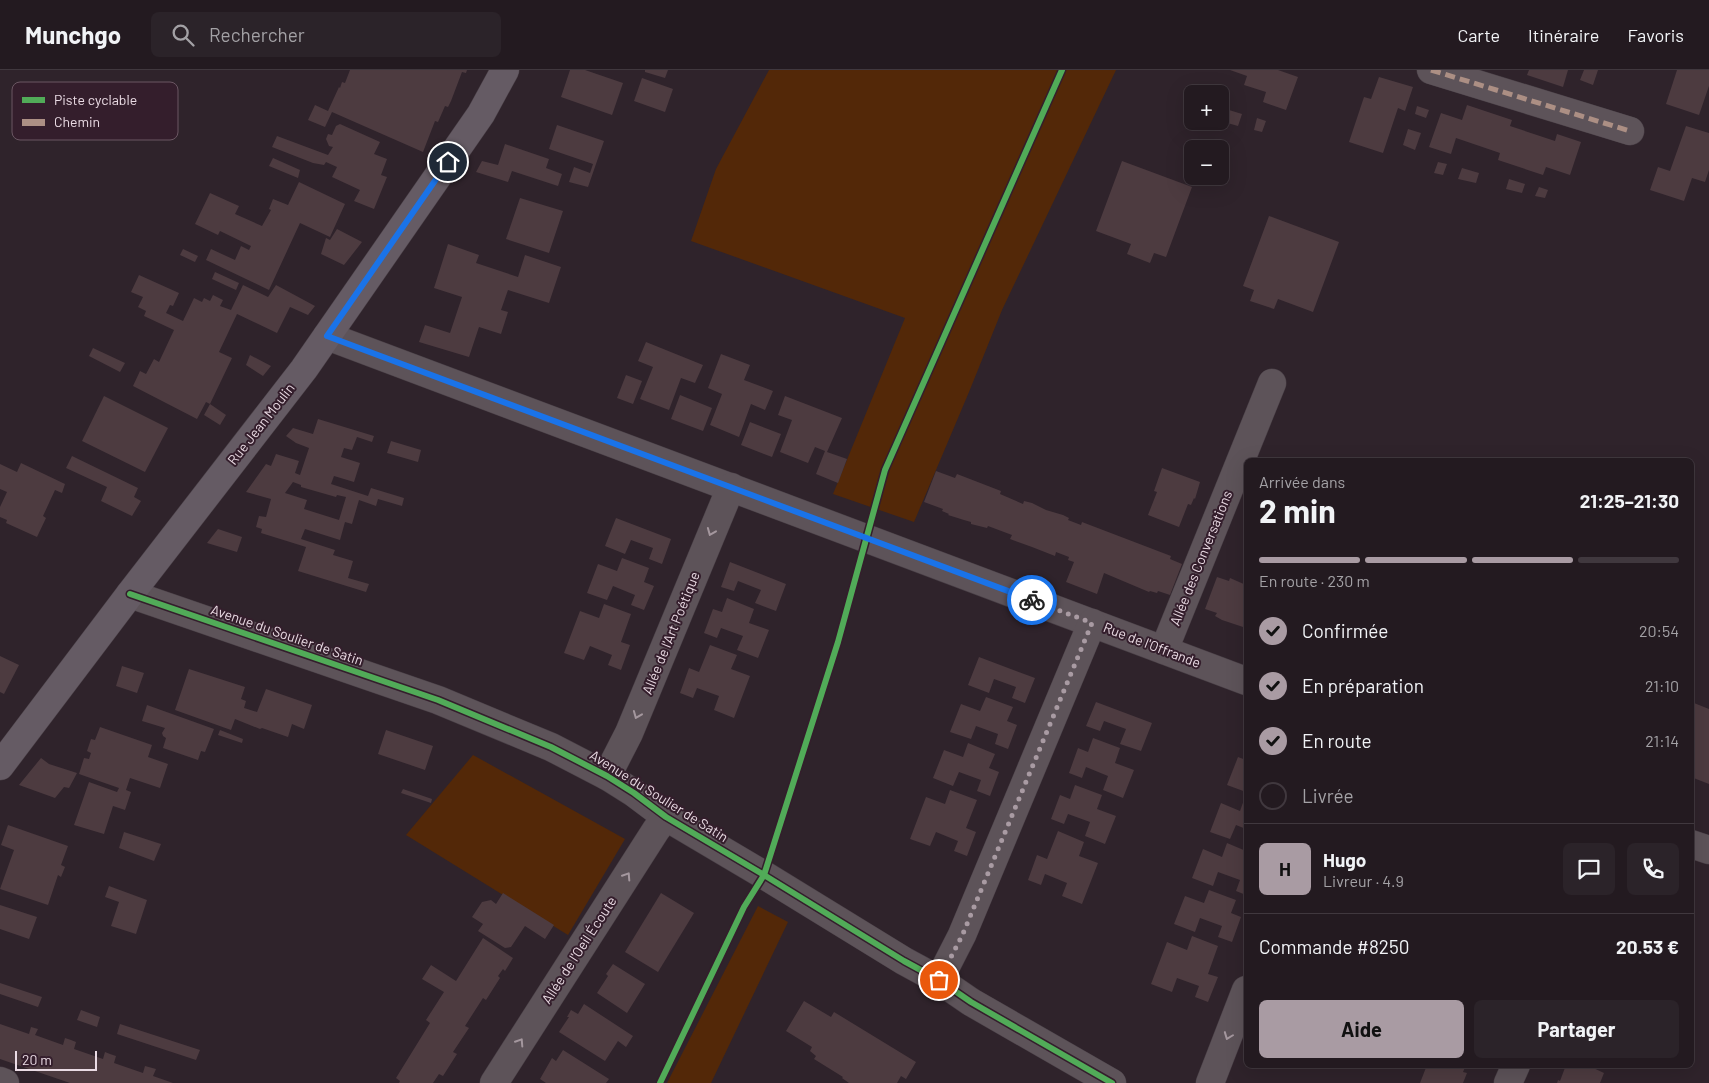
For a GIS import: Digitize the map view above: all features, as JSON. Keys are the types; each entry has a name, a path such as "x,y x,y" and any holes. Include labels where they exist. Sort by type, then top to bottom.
{"main road":[{"name":"Rue Jean Moulin","path":"0,766 304,369 481,114 505,70"}],"street":[{"path":"1431,70 1630,131"},
{"name":"Rue de l'Offrande","path":"327,336 1244,680"},
{"name":"Allée des Conversations","path":"1164,650 1272,383"},
{"name":"Allée de l'Art Poétique","path":"607,776 630,733 731,488"},
{"name":"Avenue du Soulier de Satin","path":"130,594 438,700 551,747 607,776 634,793 666,818 764,875 904,961 939,980 971,1002 1112,1083"},
{"path":"939,980 962,936 1092,623"},
{"name":"Allée de l'Oeil Écoute","path":"494,1083 656,830 666,818"},
{"path":"1694,845 1709,850"},
{"path":"1210,1083 1244,995"},
{"path":"1508,1083 1515,1068"},
{"path":"0,1081 5,1083"}],"shaded area":[{"path":"769,70 1116,70 1002,310 914,522 833,494 905,318 691,241 716,169"},
{"path":"473,755 625,839 568,935 406,835"},
{"path":"758,906 788,922 711,1083 667,1083"}],"building":[{"path":"350,70 467,70 466,73 462,72 448,107 445,106 438,122 435,121 423,152 332,112 325,127 308,120 315,105 328,111 342,82 345,83"},
{"path":"570,70 585,70 623,83 612,115 561,97"},
{"path":"645,70 668,70 665,78 645,72"},
{"path":"1230,70 1278,70 1298,77 1286,110 1263,102 1266,92 1244,85 1247,76"},
{"path":"1529,70 1568,70 1563,87 1527,75"},
{"path":"1584,70 1598,70 1593,85 1580,80"},
{"path":"1677,70 1709,70 1709,86 1699,115 1666,104"},
{"path":"1379,77 1413,87 1405,111 1398,108 1383,153 1349,142 1364,97 1371,99"},
{"path":"642,78 673,89 665,112 634,101"},
{"path":"1467,105 1512,120 1510,126 1555,141 1557,134 1581,142 1570,175 1546,167 1543,175 1498,160 1500,153 1456,138 1451,154 1429,147 1441,113 1462,120"},
{"path":"1417,106 1429,110 1426,118 1415,114"},
{"path":"1229,110 1242,114 1238,126 1229,123"},
{"path":"1257,118 1266,121 1262,132 1254,130"},
{"path":"340,124 380,142 374,154 387,159 381,175 387,177 374,209 354,201 360,190 332,177 337,167 326,162 324,165 313,163 272,147 277,136 328,155 333,147 329,146 326,139 328,134 332,135 336,126"},
{"path":"557,125 604,141 588,187 569,182 574,167 590,173 593,164 549,149"},
{"path":"1686,126 1709,133 1709,170 1705,182 1692,178 1684,201 1650,190 1658,167 1670,171"},
{"path":"1408,129 1421,133 1415,150 1403,145"},
{"path":"505,144 549,159 546,168 562,174 558,186 512,171 508,182 476,172 482,161 498,165"},
{"path":"273,158 300,170 298,178 269,166"},
{"path":"1122,161 1192,187 1166,257 1154,253 1150,263 1127,254 1131,244 1096,231"},
{"path":"1438,162 1447,164 1443,175 1434,173"},
{"path":"1462,168 1479,173 1476,183 1458,179"},
{"path":"1509,179 1525,184 1522,193 1506,189"},
{"path":"299,182 345,204 330,237 300,223 269,290 206,260 211,249 235,260 241,246 249,250 251,246 220,231 218,235 195,224 210,193 239,206 235,214 262,226 271,210 269,209 273,199 288,205"},
{"path":"1539,187 1548,190 1545,198 1535,196"},
{"path":"520,198 563,211 549,253 506,239"},
{"path":"1269,216 1339,242 1313,312 1278,299 1274,309 1250,301 1254,290 1243,286"},
{"path":"337,229 362,242 344,265 321,254 326,238 330,240"},
{"path":"448,244 479,255 476,263 518,277 525,255 561,267 549,303 508,290 501,310 508,312 501,334 479,327 469,357 419,342 425,325 450,333 462,297 434,288"},
{"path":"183,249 198,256 195,262 180,255"},
{"path":"215,272 239,283 236,290 212,279"},
{"path":"139,275 179,293 173,306 170,305 166,313 183,321 194,298 202,302 204,298 210,301 213,295 223,300 220,306 231,310 243,285 268,297 276,285 315,306 308,315 290,307 277,333 237,314 219,352 232,358 210,404 206,402 197,419 133,386 140,371 146,374 154,359 159,362 174,330 144,316 146,311 138,307 143,297 131,292"},
{"path":"646,342 703,365 695,383 681,378 669,410 640,399 653,367 638,361"},
{"path":"93,348 125,363 120,372 89,356"},
{"path":"721,354 750,365 744,380 773,391 765,410 751,404 739,437 710,425 722,394 708,388"},
{"path":"250,355 271,366 263,376 246,365"},
{"path":"626,375 642,381 633,404 617,398"},
{"path":"680,395 712,408 703,431 671,419"},
{"path":"104,396 168,428 145,472 82,441"},
{"path":"785,396 842,418 827,452 847,459 838,483 816,474 825,451 815,447 808,463 780,452 792,420 778,415"},
{"path":"210,404 226,415 220,425 204,415"},
{"path":"318,419 374,436 372,442 357,437 352,450 344,448 341,457 360,463 354,482 334,476 331,484 368,496 371,488 404,498 402,506 378,499 376,506 359,500 352,524 345,522 340,540 305,529 301,539 335,550 333,555 353,561 348,578 369,584 366,592 298,571 306,547 261,533 262,529 256,527 259,516 266,517 271,499 246,492 266,464 271,466 276,454 299,461 295,473 300,475 309,448 296,443 286,436 293,428 313,434","holes":["293,482 301,485 301,487 336,497 337,495 346,497 339,520 304,509 307,500 285,493"]},
{"path":"750,422 781,434 772,457 741,445"},
{"path":"391,441 421,450 418,462 387,453"},
{"path":"72,456 138,488 134,497 141,501 132,516 101,501 107,487 66,468"},
{"path":"21,463 65,484 62,493 55,490 43,516 46,518 37,537 6,523 7,520 0,517 0,507 7,492 0,489 0,464 17,472"},
{"path":"1162,468 1200,482 1195,499 1191,505 1188,504 1179,527 1148,515 1157,492 1154,491"},
{"path":"936,471 955,478 957,474 1001,491 1000,494 1023,504 1024,501 1032,503 1063,515 1069,518 1068,520 1081,525 1082,522 1171,556 1170,559 1182,564 1170,595 1158,591 1157,593 1149,592 1104,573 1097,594 1066,582 1074,562 1068,560 1069,557 1056,552 1055,556 1010,539 1012,535 988,526 987,528 971,524 971,522 948,515 942,511 943,509 924,502"},
{"path":"616,518 671,539 662,564 649,559 653,548 631,540 625,554 605,546"},
{"path":"218,529 242,537 237,552 207,543"},
{"path":"622,558 649,568 644,582 654,586 644,610 631,605 635,595 613,586 607,600 587,593 598,564 617,571"},
{"path":"730,562 786,584 776,611 755,603 761,590 738,581 734,591 721,587"},
{"path":"1217,577 1229,581 1230,578 1244,584 1244,627 1222,620 1215,616 1217,613 1205,609"},
{"path":"727,598 754,609 749,623 769,630 758,658 737,650 743,636 721,628 717,638 704,633 713,609 722,612"},
{"path":"604,604 631,614 621,642 630,645 621,670 608,665 612,655 590,646 584,660 564,653 580,611 599,618"},
{"path":"710,645 737,655 731,669 750,676 734,718 714,710 719,696 697,688 693,698 680,693 689,668 699,672"},
{"path":"0,656 19,665 4,694 0,692"},
{"path":"979,657 1035,678 1025,703 1012,698 1016,687 994,679 989,693 968,685"},
{"path":"122,666 144,673 137,693 116,686"},
{"path":"189,669 245,687 241,699 246,701 244,708 257,712 266,689 312,705 304,729 292,724 288,737 235,719 231,730 175,710"},
{"path":"986,697 1013,707 1007,721 1017,725 1008,749 995,744 998,734 976,726 971,739 950,732 961,704 980,711"},
{"path":"1096,702 1152,723 1141,751 1120,744 1126,729 1104,721 1100,731 1086,726"},
{"path":"1694,703 1709,709 1709,784 1694,778"},
{"path":"147,705 214,729 205,752 201,751 198,760 163,748 166,738 162,733 165,728 142,721"},
{"path":"100,727 152,745 148,757 168,764 160,788 130,778 126,790 131,792 125,810 113,806 104,834 74,825 89,782 117,792 119,788 79,774 84,758 89,759 91,753 87,751 91,739 95,740"},
{"path":"220,730 243,739 242,743 218,735"},
{"path":"386,730 433,746 425,770 378,754"},
{"path":"1093,738 1120,748 1115,763 1134,770 1123,798 1103,790 1108,776 1086,767 1082,778 1069,773 1078,748 1088,752"},
{"path":"968,743 995,754 989,768 999,772 990,796 977,791 981,780 959,772 953,786 933,778 944,750 963,757"},
{"path":"1238,757 1244,759 1244,791 1227,785"},
{"path":"41,758 49,764 77,773 69,788 64,787 55,798 19,785"},
{"path":"1075,785 1102,795 1097,809 1116,816 1105,844 1085,836 1090,822 1068,814 1064,824 1051,819 1060,795 1070,799"},
{"path":"403,789 432,799 431,803 401,793"},
{"path":"950,790 977,800 966,828 976,832 967,856 954,851 958,841 936,832 930,846 910,839 926,797 945,804"},
{"path":"1244,800 1244,828 1236,825 1230,839 1210,832 1221,803 1240,811"},
{"path":"8,825 68,846 61,865 65,867 61,877 58,875 48,905 0,889 14,850 1,845"},
{"path":"1058,831 1084,842 1079,856 1098,863 1082,904 1062,896 1067,883 1045,874 1041,885 1028,880 1037,855 1047,859"},
{"path":"124,832 161,844 154,861 119,848"},
{"path":"1227,843 1244,850 1244,894 1236,891 1240,880 1218,872 1213,886 1192,878 1203,849 1222,857"},
{"path":"109,886 147,900 136,934 111,926 119,902 105,897"},
{"path":"1209,890 1236,900 1231,913 1241,917 1232,942 1218,937 1222,926 1200,918 1195,932 1174,924 1185,896 1204,903"},
{"path":"503,893 554,925 545,939 525,926 511,947 505,948 478,931 483,924 472,917 482,902 491,900 496,904"},
{"path":"661,893 694,913 658,972 625,952"},
{"path":"0,905 37,917 29,939 0,929"},
{"path":"1192,936 1218,946 1208,974 1218,977 1208,1002 1195,997 1199,986 1177,978 1172,992 1151,984 1167,942 1187,950"},
{"path":"483,938 513,958 505,971 503,969 498,976 500,978 486,1000 483,998 465,1026 469,1028 453,1052 457,1054 443,1076 439,1074 433,1083 399,1083 400,1081 396,1078 430,1023 426,1020 444,992 422,979 431,965 456,981"},
{"path":"613,964 645,984 627,1013 597,993"},
{"path":"0,983 42,997 38,1007 0,994"},
{"path":"804,1001 831,1017 834,1012 916,1062 906,1079 901,1076 897,1083 849,1083 843,1077 814,1059 816,1056 810,1051 812,1047 786,1031"},
{"path":"584,1004 633,1036 626,1047 618,1041 605,1061 559,1032 569,1017 567,1017 571,1010 578,1014"},
{"path":"81,1010 100,1017 97,1027 77,1020"},
{"path":"0,1024 29,1034 31,1027 38,1029 35,1035 63,1045 65,1038 71,1040 76,1042 74,1049 103,1059 105,1052 116,1056 114,1063 143,1073 145,1066 156,1069 153,1076 173,1083 70,1083 0,1059"},
{"path":"120,1024 200,1050 196,1060 117,1034"},
{"path":"563,1050 609,1079 606,1083 546,1083 540,1079 552,1058 556,1061"},
{"path":"1426,1068 1465,1068 1463,1072 1467,1073 1463,1083 1420,1083"},
{"path":"1565,1068 1593,1068 1604,1073 1600,1083 1557,1083 1558,1080 1560,1081"}],"marked path":[{"path":"1431,70 1630,131"}],"cycle path":[{"path":"660,1083 744,907 764,875 838,642 885,470 1062,70"},
{"path":"130,594 438,700 551,747 607,776 666,817 904,961 939,980 971,1002 1112,1083"}],"way so far":[{"path":"939,980 962,936 1092,623 1032,600"}],"route":[{"path":"448,162 327,336 1032,600"}]}
